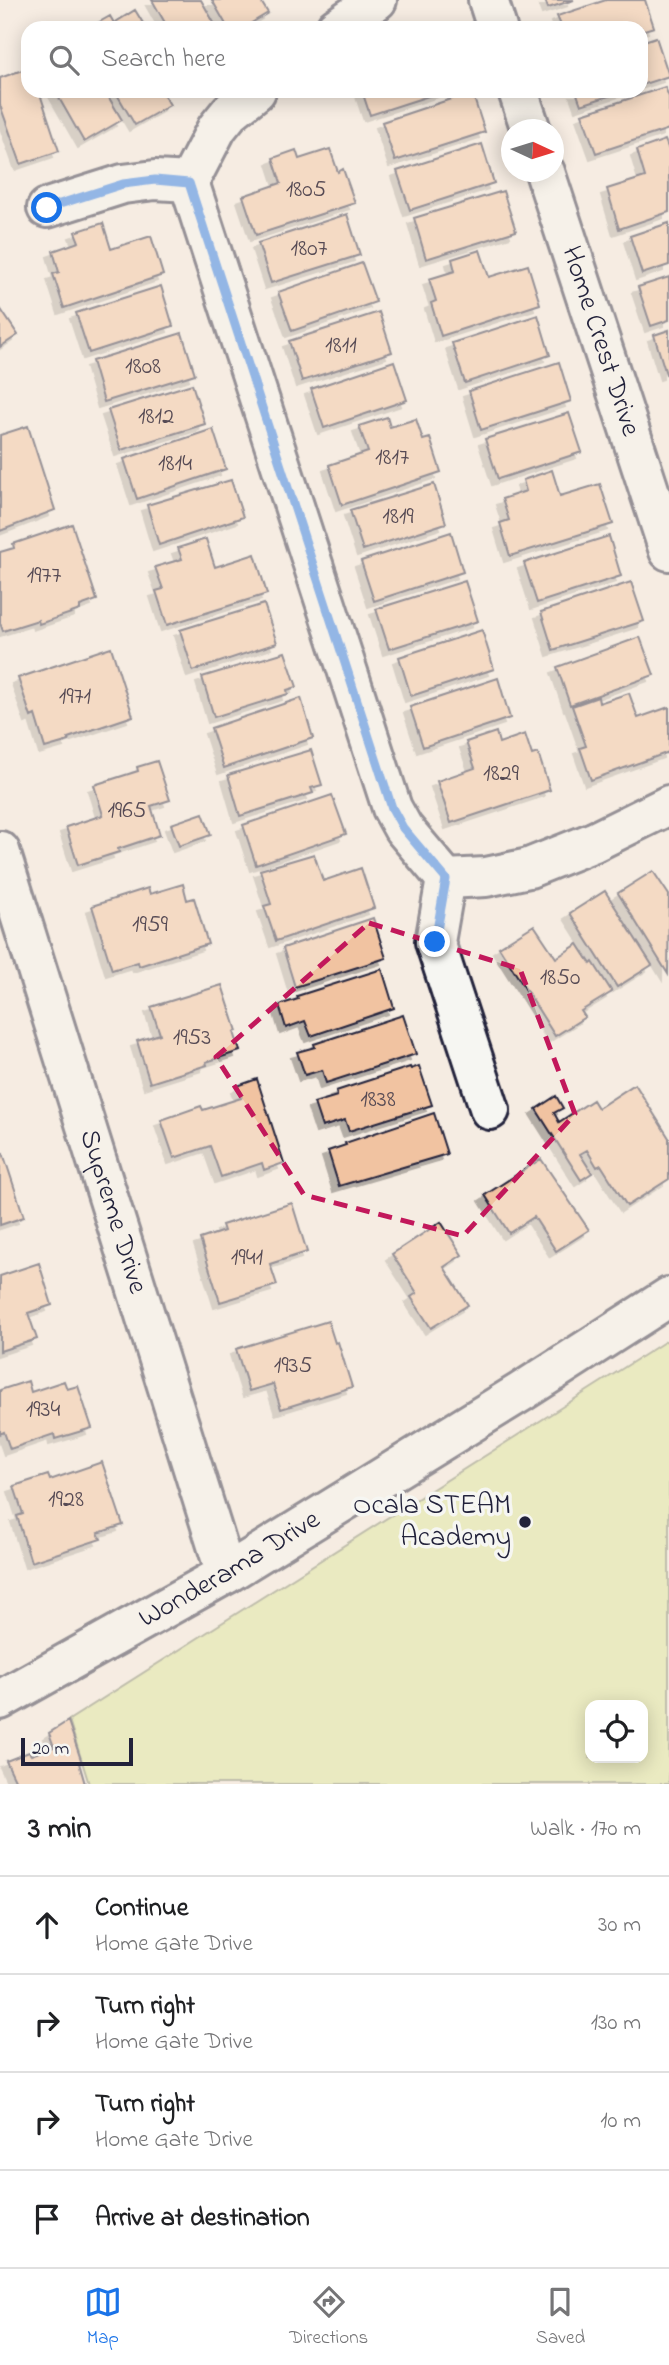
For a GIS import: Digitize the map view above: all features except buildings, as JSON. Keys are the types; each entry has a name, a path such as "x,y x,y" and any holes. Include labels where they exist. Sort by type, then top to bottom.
{"street":[{"path":"346,21 377,0"},
{"path":"488,0 495,21"},
{"path":"247,98 230,111 217,128 189,183 392,808 403,828 446,879"},
{"path":"520,98 527,119"},
{"path":"47,208 123,184 155,180 189,183"},
{"name":"Home Crest Drive","path":"547,182 669,551"},
{"path":"446,879 486,877 529,868 594,842 669,805"},
{"name":"Supreme Drive","path":"0,851 226,1574"},
{"path":"446,879 435,942 490,1110"},
{"name":"Wonderama Drive","path":"0,1700 226,1574 669,1297"}],"highlighted area":[{"path":"369,923 520,969 575,1114 463,1236 304,1195 216,1057"}],"green space":[{"name":"Ocala STEAM Academy","path":"669,1339 669,1784 89,1784 69,1720"}],"place":[{"name":"Ocala STEAM Academy","path":"525,1522"}],"route":[{"path":"47,208 123,184 155,180 189,183 392,808 403,828 446,879 435,942"}]}
